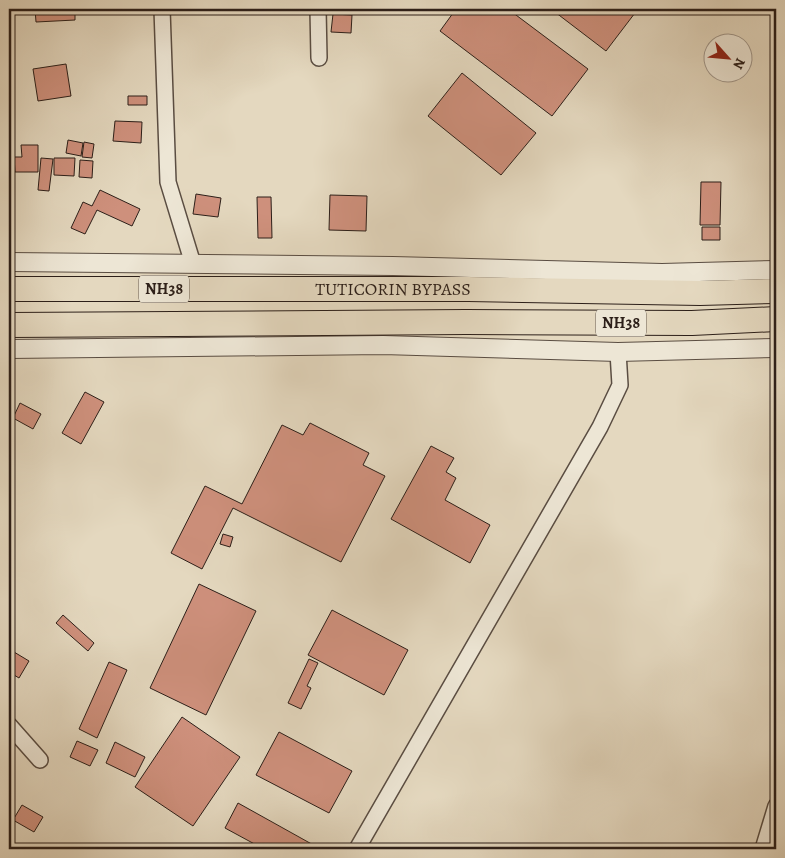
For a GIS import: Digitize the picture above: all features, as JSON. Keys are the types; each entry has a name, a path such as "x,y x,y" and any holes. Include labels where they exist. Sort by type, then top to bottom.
{"highway":[{"name":"TUTICORIN BYPASS","path":"9,289 468,289 700,293 776,290"},
{"name":"TUTICORIN BYPASS","path":"9,325 466,322 692,323 776,319"}],"street":[{"path":"162,9 168,182 193,264"},
{"path":"318,9 319,58"},
{"path":"9,262 393,266 662,273 776,270"},
{"path":"9,350 383,345 618,352 776,348"},
{"path":"358,849 600,427 620,385 618,352"},
{"path":"9,725 40,760"},
{"path":"762,849 776,806"}],"building":[{"path":"35,9 75,9 75,20 36,22"},
{"path":"456,9 508,9 588,69 552,116 440,31"},
{"path":"551,9 638,9 606,51"},
{"path":"333,14 352,15 351,33 331,32"},
{"path":"66,64 71,96 38,101 33,69"},
{"path":"462,73 536,133 501,175 428,116"},
{"path":"128,96 147,96 147,105 128,105"},
{"path":"115,121 142,122 141,143 113,141"},
{"path":"68,140 83,143 81,156 66,153"},
{"path":"84,142 94,144 92,158 82,157"},
{"path":"21,145 38,145 38,172 15,172 14,157 22,157"},
{"path":"41,158 53,159 49,191 38,190"},
{"path":"54,158 75,158 74,176 54,175"},
{"path":"80,160 93,161 92,178 79,177"},
{"path":"701,182 721,182 720,225 700,225"},
{"path":"100,190 140,209 132,226 97,210 85,234 71,228 83,202 92,206"},
{"path":"196,194 221,198 218,217 193,214"},
{"path":"330,195 367,196 366,231 329,230"},
{"path":"257,197 271,197 272,238 258,238"},
{"path":"702,227 720,227 720,240 702,240"},
{"path":"85,392 104,402 81,444 62,433"},
{"path":"20,403 41,414 33,429 13,418"},
{"path":"310,423 369,453 363,465 385,476 341,562 233,508 202,569 171,553 205,486 242,504 282,425 303,435"},
{"path":"431,446 454,458 446,472 456,478 445,500 490,525 470,563 391,519"},
{"path":"223,534 233,537 230,547 220,544"},
{"path":"199,584 256,611 206,715 150,688"},
{"path":"332,610 408,650 384,695 308,655"},
{"path":"63,615 94,643 88,651 56,623"},
{"path":"9,649 29,661 19,678 9,672"},
{"path":"309,659 318,663 307,686 311,688 301,709 288,703"},
{"path":"109,662 127,670 97,738 79,729"},
{"path":"182,717 240,757 193,826 135,787"},
{"path":"279,732 352,771 329,813 256,775"},
{"path":"77,741 98,750 90,766 70,757"},
{"path":"115,742 145,757 135,777 106,763"},
{"path":"238,803 317,847 315,849 259,849 260,847 225,828"},
{"path":"22,805 43,817 34,832 13,820"}]}
